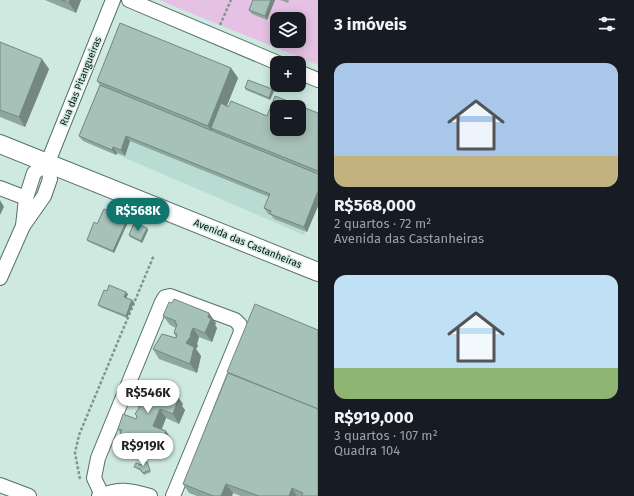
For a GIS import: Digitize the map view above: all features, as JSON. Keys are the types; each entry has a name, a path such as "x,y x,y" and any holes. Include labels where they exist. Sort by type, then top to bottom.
{"main road":[{"name":"Avenida das Castanheiras","path":"0,144 48,162 318,272"}],"street":[{"name":"Rua das Pitangueiras","path":"0,278 23,226 44,196 50,179 48,162 113,0"},
{"path":"129,0 270,60"},
{"path":"306,75 318,80"},
{"name":"Rua das Pitangueiras","path":"23,226 26,198 34,173 48,162"},
{"path":"0,188 26,198"},
{"path":"150,496 123,490 116,490 101,496 94,478 98,458 162,302 166,297 170,296 235,320 240,325 241,332 173,496"},
{"path":"0,485 29,496"}],"path":[{"path":"216,37 230,0"},
{"path":"80,482 75,453 79,435 154,255"}],"shaded area":[{"path":"159,0 318,0 318,65 306,60 306,56 296,56 276,48 306,48 306,12 270,12 270,45"},
{"path":"100,93 318,201 304,235 81,139"}],"building":[{"path":"61,0 70,0 69,3"},
{"path":"253,0 271,0 265,16 249,10"},
{"path":"120,23 231,68 208,126 97,81"},
{"path":"0,42 42,59 19,117 0,110"},
{"path":"248,80 270,88 271,92 269,98 245,88"},
{"path":"100,85 318,174 318,191 304,227 270,214 271,211 264,208 270,194 126,136 121,150 113,147 112,150 79,136"},
{"path":"275,96 285,100 273,100"},
{"path":"231,101 267,116 270,108 270,136 306,136 306,108 318,113 318,171 211,128 221,103 228,107"},
{"path":"104,209 127,220 113,251 87,240 94,222 97,224"},
{"path":"134,223 147,228 141,241 129,235"},
{"path":"109,285 126,292 124,297 132,300 126,316 98,305 104,290 107,291"},
{"path":"174,299 209,313 208,317 211,319 205,333 193,328 190,335 191,336 186,343 194,347 190,364 153,349 162,334 176,338 177,334 174,333 177,324 175,323 176,321 163,316 169,302 172,303"},
{"path":"255,304 318,330 318,409 227,372"},
{"path":"228,373 318,409 318,496 301,496 303,493 292,488 289,496 259,496 226,484 221,496 213,496 183,484"},
{"path":"141,381 176,394 175,398 178,400 173,414 160,409 153,426 166,431 160,445 156,444 155,447 131,440 132,438 120,433 122,430 118,429 123,414 136,419 137,416 135,414 143,402 130,397 136,383 140,384"},
{"path":"147,462 150,470 143,473 140,469 134,467 136,463 141,465"}]}
